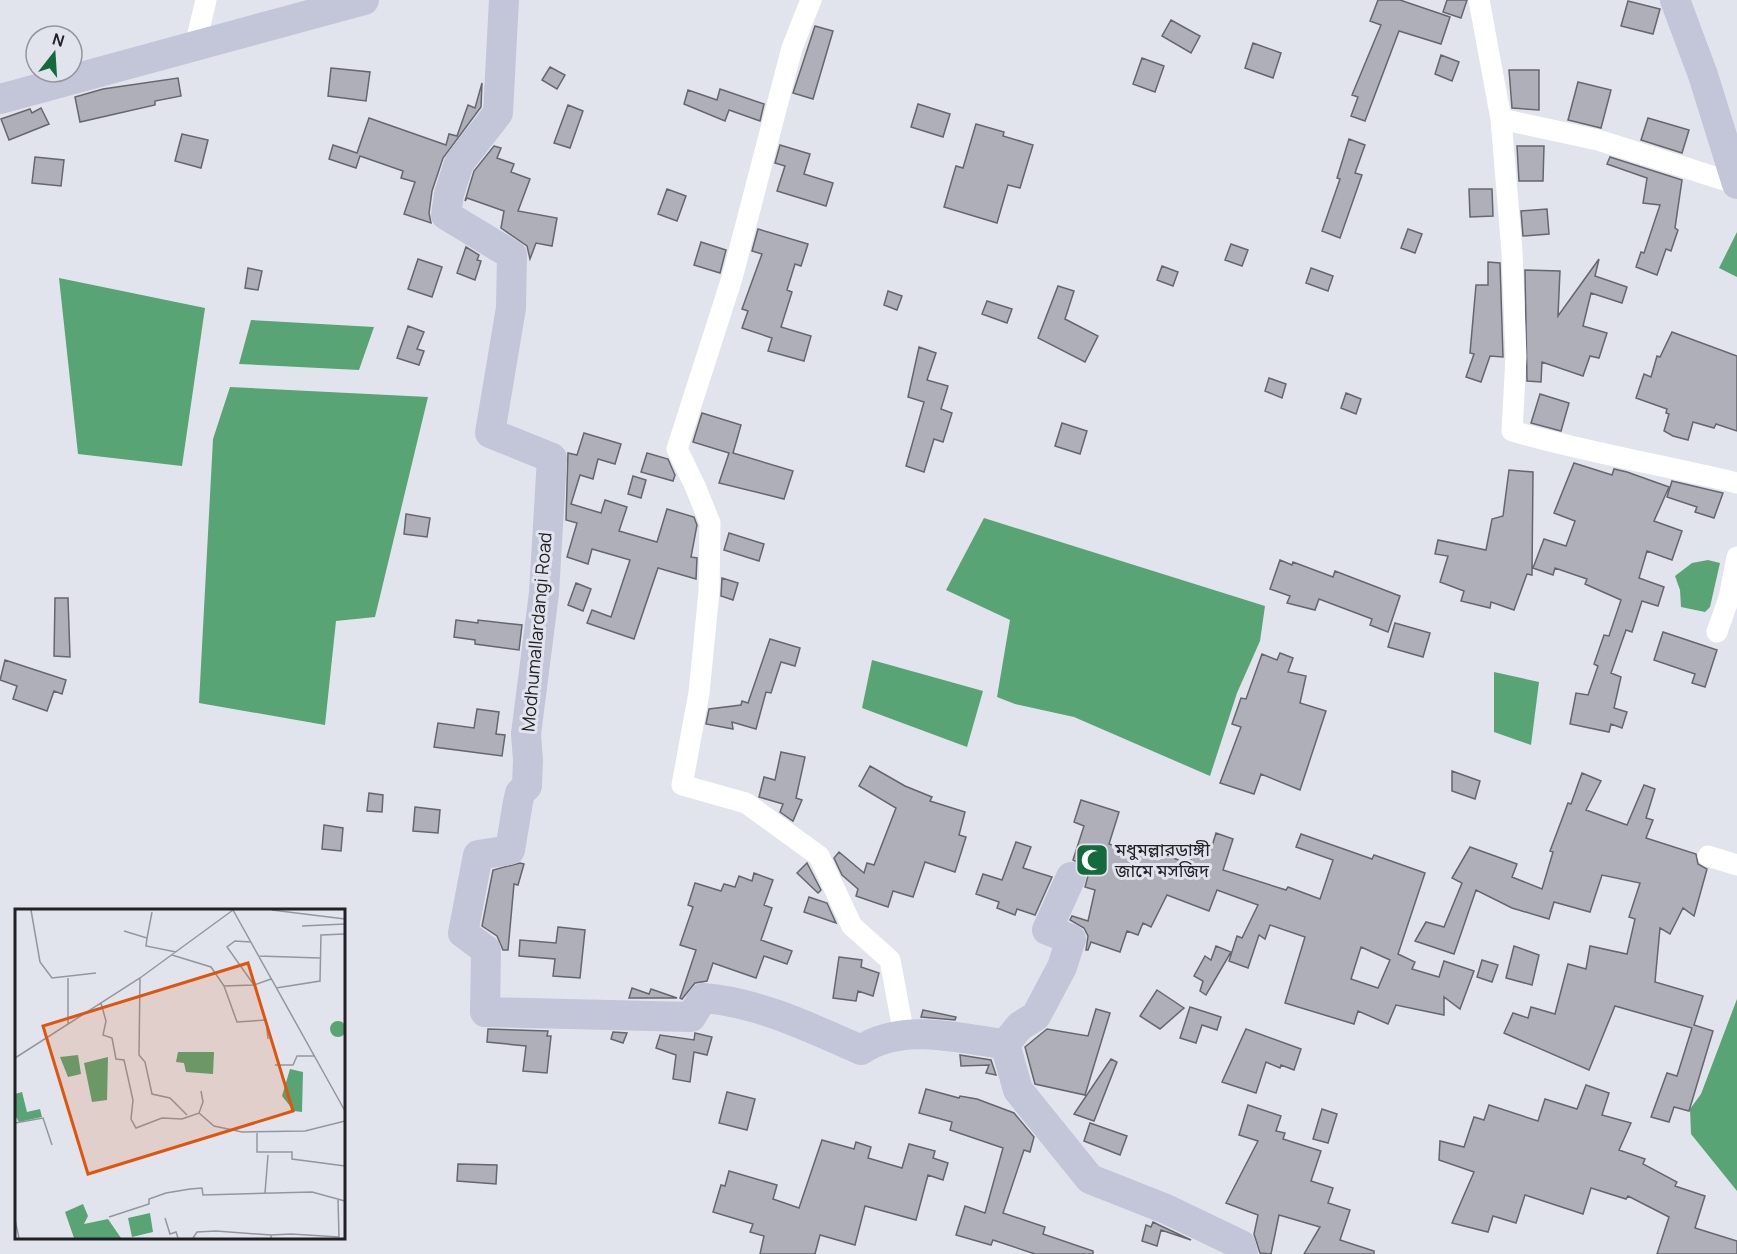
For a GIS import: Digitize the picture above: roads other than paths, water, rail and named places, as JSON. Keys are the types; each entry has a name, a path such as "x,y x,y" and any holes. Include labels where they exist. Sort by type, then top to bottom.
{"street":[{"path":"195,46 206,0"},
{"path":"0,99 363,0"},
{"name":"Modhumallardangi Road","path":"504,0 498,113 459,163 449,194 446,215 512,255 511,308 490,433 552,458 544,592 526,734 527,786 520,793 510,850 478,855 463,933 486,950 485,1012 691,1017 703,998 725,1000 792,1020 861,1050 874,1041 921,1034 1005,1044"},
{"path":"811,0 792,48 732,278 677,449 710,523 709,592 699,693 682,785 746,803 819,856 852,926 890,960 904,1035"},
{"path":"1479,0 1501,118 1512,252 1516,357 1512,431 1574,449 1641,460 1737,483"},
{"path":"1675,0 1737,184"},
{"path":"1501,118 1598,140 1737,184"},
{"path":"1717,632 1729,598 1737,557"},
{"path":"1708,856 1737,865"},
{"path":"1071,877 1047,930 1071,939 1062,967 1036,1016 1020,1026 1005,1044 1018,1090 1090,1179 1166,1209 1241,1245 1243,1254"}],"place":[{"name":"মধুমল্লারডাঙ্গী জামে মসজিদ","path":"1092,860"}]}
